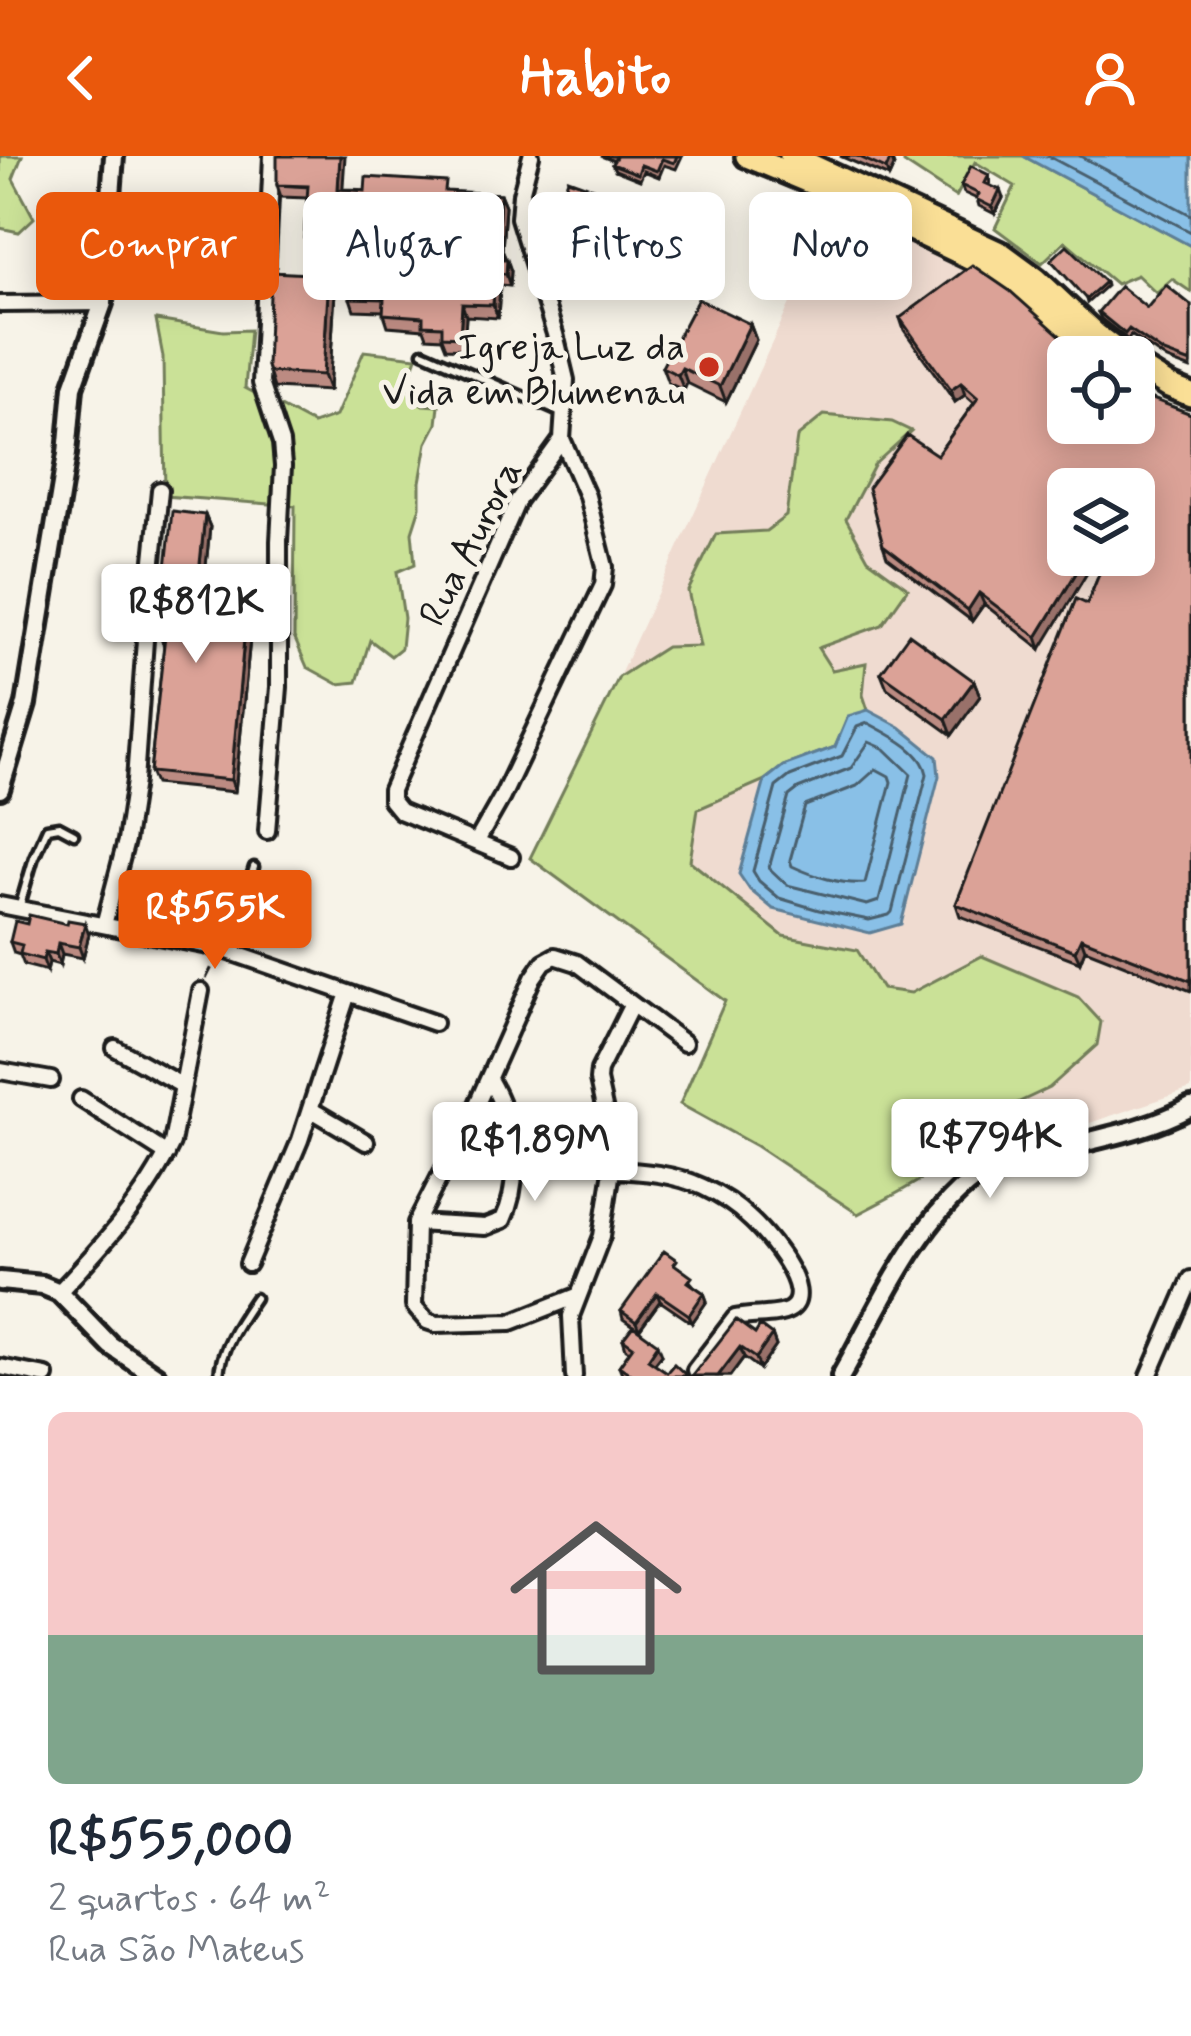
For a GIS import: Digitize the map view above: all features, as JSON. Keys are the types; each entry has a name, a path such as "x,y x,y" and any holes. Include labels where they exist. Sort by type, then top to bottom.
{"main road":[{"path":"747,156 863,214 994,269 1074,336"},
{"path":"791,156 1002,254 1098,336"},
{"path":"1155,377 1191,395"},
{"path":"1155,392 1191,408"}],"street":[{"path":"0,789 26,704 67,454 73,387 103,303 114,156"},
{"path":"267,831 279,687 283,466 281,443 261,383 272,156"},
{"name":"Rua Aurora","path":"477,841 400,811 391,800 391,790 518,500 562,440 566,380 519,218 531,156"},
{"path":"0,304 103,303"},
{"path":"511,857 477,841 603,585 605,568 587,496 562,440"},
{"path":"104,925 126,841 135,781 160,490"},
{"path":"0,905 224,950 434,1023"},
{"path":"577,1296 511,1322 427,1321 414,1306 416,1223 544,962 555,956 577,963 684,1043"},
{"path":"59,1292 143,1196 167,1154 201,991"},
{"path":"248,1264 300,1140 348,994"},
{"path":"574,1376 571,1316 602,1236 612,1170 599,1070 632,1004"},
{"path":"115,1048 183,1086"},
{"path":"0,1071 51,1080"},
{"path":"416,1223 485,1227 503,1220 507,1213 515,1178 511,1134 489,1079"},
{"path":"81,1099 167,1154"},
{"path":"841,1376 926,1231 976,1178 1015,1161 1135,1130 1191,1107"},
{"path":"310,1109 366,1142"},
{"path":"612,1170 669,1176 724,1198 770,1239 796,1282 799,1296 789,1311 735,1318 695,1370"},
{"path":"1148,1376 1191,1279"},
{"path":"0,1281 42,1285 59,1292 110,1345 156,1376"},
{"path":"0,1367 46,1376"}],"lane":[{"path":"423,352 565,415"},
{"path":"19,909 47,828 59,826 74,834"},
{"path":"224,950 254,867"},
{"path":"218,1376 234,1333 255,1298"}],"path":[{"path":"201,991 224,950"}],"shaded area":[{"path":"912,242 976,273 1047,338 1047,444 1155,444 1155,422 1191,422 1191,1089 958,1167 530,858 619,677 792,300 912,300"}],"green space":[{"path":"0,156 22,156 13,179 34,218 19,232 0,228"},
{"path":"904,156 1023,156 1191,246 1191,292 1172,279 1156,293 1137,275 1116,284 1065,241 1042,263 995,228 1015,186 975,162 956,197 904,163"},
{"path":"156,320 223,331 250,330 245,388 313,424 336,416 364,351 417,357 408,382 411,397 423,405 439,406 437,424 427,443 420,507 412,532 415,564 397,572 404,618 401,648 391,656 370,640 357,682 338,684 307,667 294,637 295,506 165,496 163,357"},
{"path":"824,415 892,422 911,431 875,464 846,519 868,559 908,588 882,625 818,648 832,670 866,663 863,695 868,710 847,720 835,747 783,766 765,780 698,809 690,861 783,936 857,950 882,989 911,993 982,956 1078,997 1101,1022 1097,1045 1049,1088 1011,1106 931,1173 858,1214 756,1146 680,1104 725,1001 530,858 619,677 666,647 700,646 688,591 716,534 766,531 786,516 797,437"}],"water":[{"path":"1023,156 1191,156 1191,246"},
{"path":"868,710 900,727 937,757 939,776 901,924 870,933 773,909 739,874 765,780 783,766 835,747 848,716"}],"building":[{"path":"277,156 340,156 338,189 365,191 366,177 446,182 445,191 463,192 308,192 308,186 277,185"},
{"path":"614,156 677,156 674,163 662,159 657,171 641,165 638,174 612,164"},
{"path":"857,156 887,156 891,158 886,169"},
{"path":"971,166 989,175 985,183 1000,190 992,207 961,185"},
{"path":"568,179 604,192 563,192"},
{"path":"1067,245 1105,282 1086,299 1051,260"},
{"path":"972,265 1010,291 1060,336 1047,336 1047,444 1155,444 1155,400 1191,414 1191,981 1081,938 1075,951 956,904 1076,599 1087,604 1098,576 1155,576 1155,468 1047,468 1047,576 1074,576 1037,637 979,593 968,610 883,545 868,488 907,435 937,455 978,398 961,383 951,390 900,318"},
{"path":"279,272 303,274 303,300 328,300 323,375 269,372 270,300 279,300"},
{"path":"1166,285 1191,305 1191,363 1155,347 1155,336 1139,336 1129,329 1125,334 1098,312 1120,286 1147,308"},
{"path":"384,300 493,300 493,305 462,304 460,337 442,336 442,326 423,325 423,317 383,314"},
{"name":"Igreja Luz da Vida em Blumenau","path":"697,300 750,324 720,386 682,368 678,375 662,367"},
{"path":"172,511 205,515 196,603 247,607 231,780 150,772"},
{"path":"909,634 974,681 946,719 881,673"},
{"path":"29,915 85,923 79,947 58,943 56,954 45,952 43,960 20,954 22,945 10,942 15,921 27,924"},
{"path":"664,1251 692,1277 688,1282 704,1293 689,1315 657,1293 636,1322 621,1311"},
{"path":"736,1320 755,1334 760,1326 772,1335 756,1358 740,1347 718,1376 692,1376"},
{"path":"633,1326 658,1344 648,1359 667,1372 674,1364 687,1376 633,1376 619,1366 633,1346 623,1339"}],"place":[{"name":"Igreja Luz da Vida em Blumenau","path":"709,367"}]}
